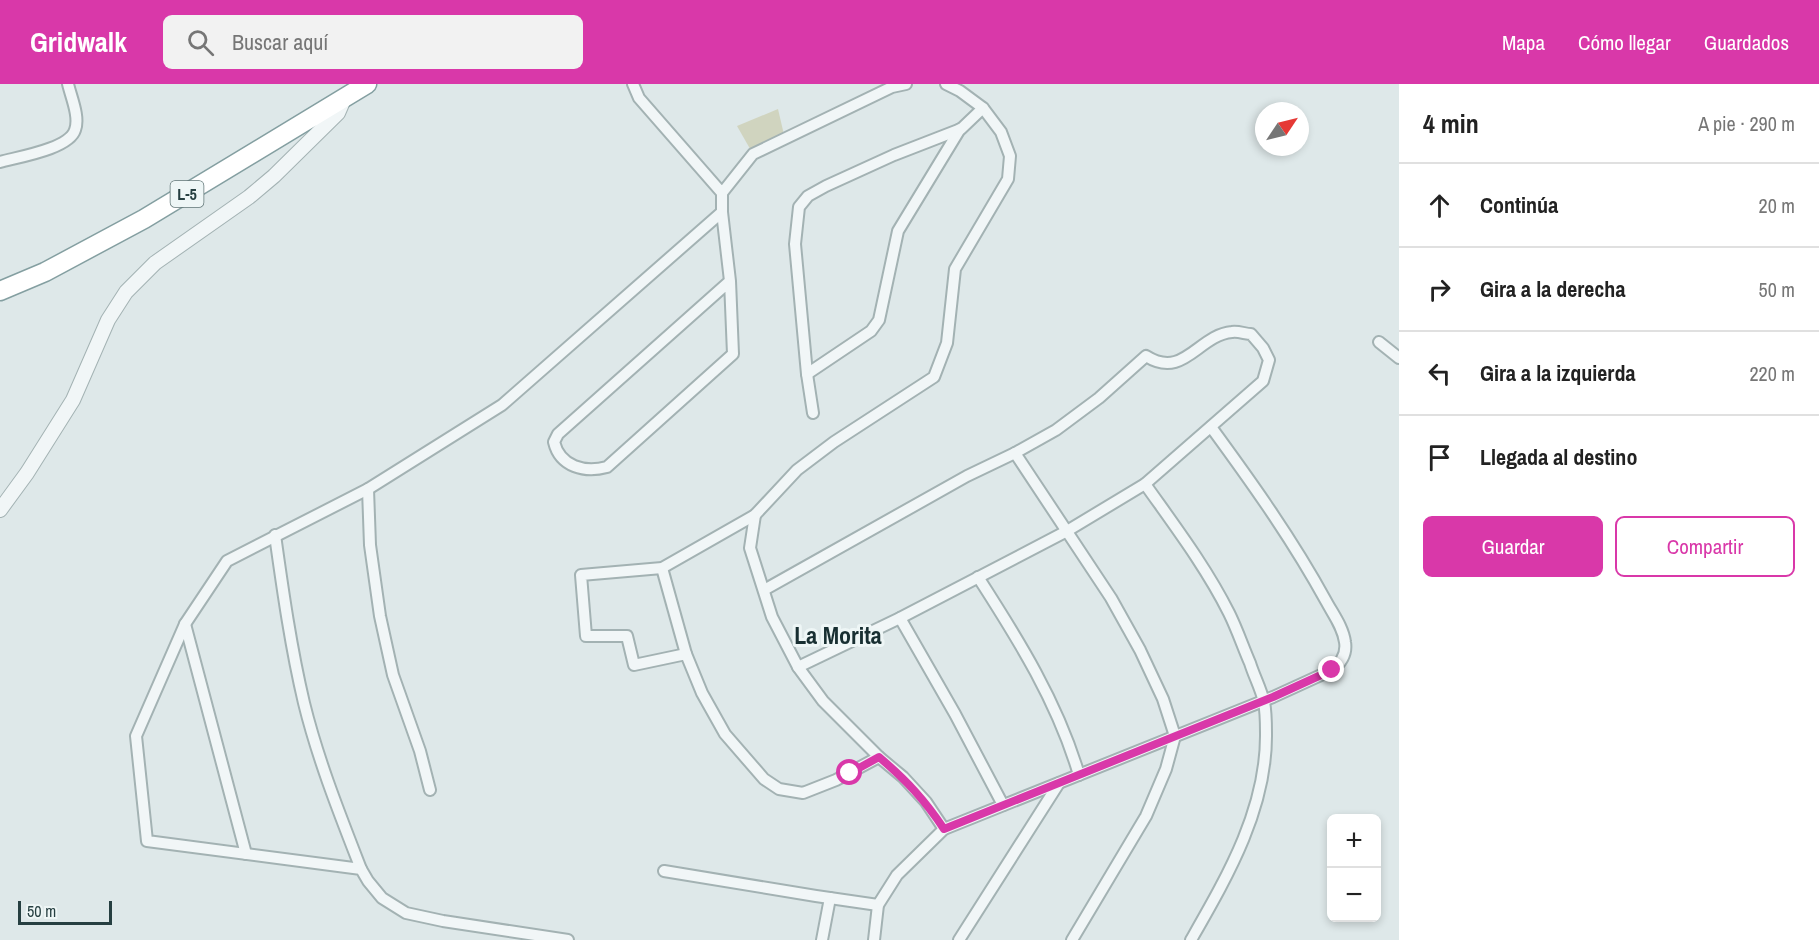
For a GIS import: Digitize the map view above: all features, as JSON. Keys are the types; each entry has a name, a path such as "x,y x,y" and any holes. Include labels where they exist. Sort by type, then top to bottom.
{"highway":[{"name":"L-5","path":"0,291 45,272 144,219 367,84"}],"street":[{"path":"0,162 51,148 71,138 76,128 68,84"},
{"path":"633,84 639,98 722,194"},
{"path":"730,281 558,434 554,442 561,457 577,467 590,470 607,467 733,354 730,281 722,194 753,154 892,87 906,84"},
{"path":"686,654 634,665 627,636 586,636 581,575 662,568 755,515 797,470 834,442 934,377 947,343 955,269 1008,179 1010,156 1000,132 983,108 946,84"},
{"path":"0,510 27,473 73,400 108,320 126,292 155,263 249,197 273,176 338,113 345,97"},
{"path":"807,374 871,331 879,320 898,231 961,129 983,108"},
{"path":"813,414 795,244 799,207 808,196 826,186 894,154 961,129"},
{"path":"362,869 147,841 136,736 185,624 227,561 368,489 502,405 722,212"},
{"path":"764,590 968,476 1056,430 1099,398 1146,356 1157,363 1171,364 1218,336 1233,332 1251,334 1263,348 1269,360 1263,381 1145,484 1067,531 900,618 798,667"},
{"path":"1379,342 1399,358"},
{"path":"874,940 878,905 897,875 944,829 1264,701 1332,670 1343,657 1345,640 1342,628 1305,562 1211,427"},
{"path":"1015,453 1111,598 1140,650 1163,699 1175,736 1166,769 1146,816 1071,940"},
{"path":"1145,484 1194,553 1230,613 1264,701 1266,720 1265,758 1254,811 1245,836 1225,877 1191,940"},
{"path":"368,489 370,545 380,616 393,675 420,751 430,790"},
{"path":"755,515 750,548 772,617 798,667 823,701 926,802 944,829"},
{"path":"276,535 286,621 305,706 330,789 368,881 382,898 406,913 443,921 568,940"},
{"path":"662,568 686,654 702,693 725,734 764,779 779,789 803,793 836,780 879,757"},
{"path":"978,577 1013,632 1042,685 1070,742 1079,775"},
{"path":"900,618 955,714 1003,805"},
{"path":"185,624 246,854"},
{"path":"959,940 1059,782"},
{"path":"664,871 878,905"},
{"path":"822,940 830,898"}],"green space":[{"path":"778,109 785,139 753,154 737,126"}],"district":[{"name":"La Morita","path":"838,636"}],"route":[{"path":"850,773 879,757 903,777 926,802 944,829 1273,697 1332,670"}]}
